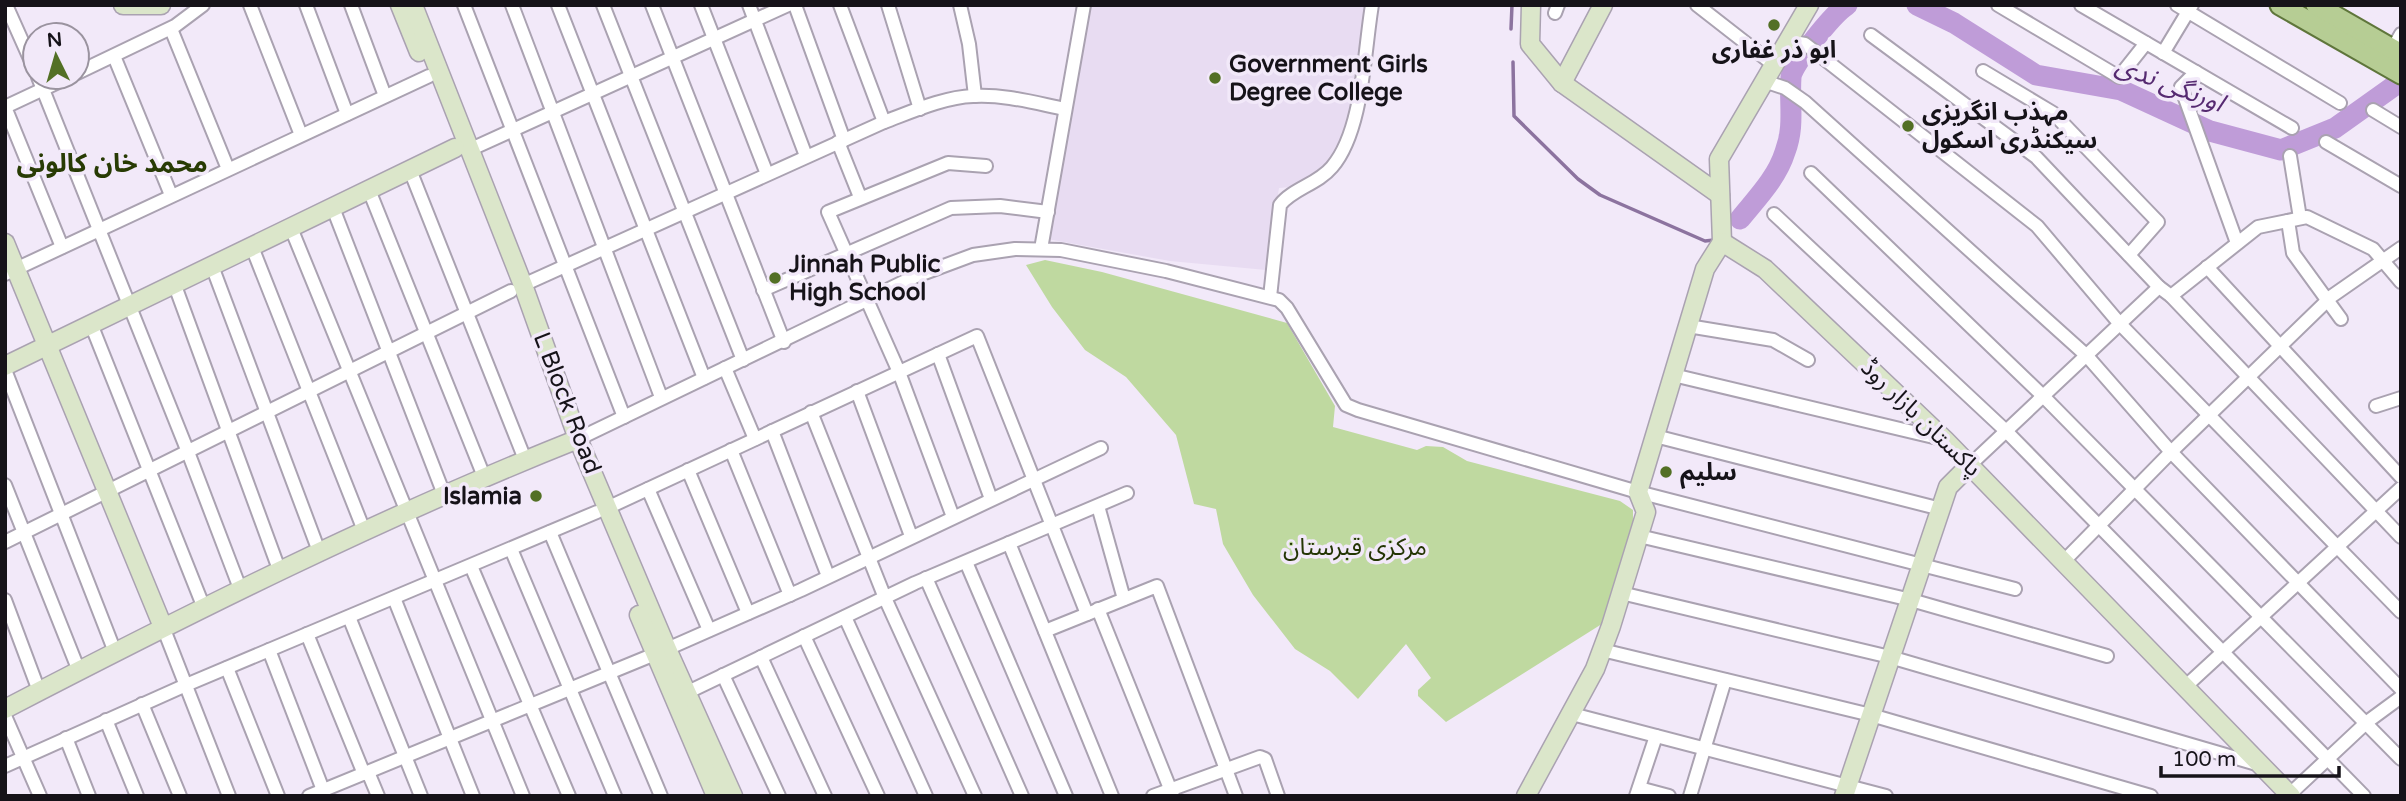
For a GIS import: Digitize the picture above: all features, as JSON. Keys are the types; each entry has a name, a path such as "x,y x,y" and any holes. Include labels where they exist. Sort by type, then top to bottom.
{"main road":[{"path":"2280,5 2395,57"},
{"path":"2316,5 2395,57"}],"street":[{"path":"6,5 21,39"},
{"path":"123,5 161,5"},
{"path":"91,67 171,29 204,5"},
{"path":"250,5 301,135"},
{"path":"306,5 347,114"},
{"path":"351,5 384,96"},
{"path":"464,5 624,416"},
{"path":"512,5 602,249 661,397"},
{"path":"558,5 704,378"},
{"path":"603,5 682,212 743,360"},
{"path":"652,5 784,342"},
{"path":"701,5 767,174"},
{"path":"749,5 806,156"},
{"path":"115,652 5,368 129,304 410,170 511,131 788,5"},
{"path":"795,5 860,197"},
{"path":"840,5 884,122"},
{"path":"888,5 920,109"},
{"path":"960,5 969,44 975,96"},
{"path":"1041,249 1084,5"},
{"path":"1270,297 1280,205 1286,197 1320,179 1347,145 1372,5"},
{"path":"1531,5 1530,44 1562,83 1720,195"},
{"path":"1562,83 1603,5"},
{"path":"1697,5 1774,65"},
{"path":"1998,5 2119,77 2146,43"},
{"path":"2081,5 2292,128"},
{"name":"L Block Road","path":"414,7 429,76 462,149 573,440 661,651 711,794"},
{"name":"L Block Road","path":"414,7 462,149"},
{"path":"2163,53 2185,7 2340,103"},
{"path":"1526,796 1572,714 1602,650 1639,536 1646,512 1638,492 1705,269 1722,242 1718,159 1774,65 1797,43 1803,8"},
{"path":"171,29 228,169"},
{"path":"1871,35 2036,157 2401,537"},
{"path":"1797,43 1818,54 2037,226 2120,324 2401,612"},
{"path":"114,56 171,195"},
{"path":"1983,71 2053,113 2158,222 2129,255"},
{"path":"2196,72 2181,87 2187,96 2236,243"},
{"path":"10,271 429,76"},
{"path":"1764,82 1785,88 1805,102 2087,356 2171,452 2401,689"},
{"path":"29,91 5,107 62,247"},
{"path":"44,91 188,452 240,591"},
{"path":"5,542 517,288 884,122 920,109 975,96 996,96 1066,109"},
{"path":"2373,110 2401,127"},
{"path":"2326,142 2401,186"},
{"path":"2290,156 2293,253 2341,319"},
{"path":"953,517 899,372 828,212 947,163 986,166"},
{"path":"410,170 526,461"},
{"path":"1811,173 2043,396 2401,759"},
{"path":"369,190 485,479"},
{"path":"763,290 951,208 1000,206 1048,212"},
{"path":"333,208 445,497"},
{"path":"1774,214 2006,431 2364,796"},
{"path":"2171,296 2258,227 2308,217 2373,249 2401,282"},
{"path":"291,228 523,796"},
{"name":"پاکستان بازار روڈ","path":"1722,242 1765,269 1945,440 2290,795"},
{"path":"5,243 10,271 47,345 229,796"},
{"path":"252,247 365,533"},
{"path":"2064,561 2171,452 2327,301 2401,248"},
{"path":"5,709 163,627 784,342 914,277 973,255 1015,249 1061,250 1166,271 1270,297 1287,308 1346,405 1638,492 2015,589"},
{"path":"212,266 320,554"},
{"path":"2207,267 2401,477"},
{"path":"174,283 280,572"},
{"path":"1845,791 1948,487 2159,287"},
{"path":"91,324 204,608"},
{"path":"1688,326 1773,340 1808,360"},
{"path":"5,766 186,685 602,510 977,336 1053,525 1171,792"},
{"path":"939,354 991,499"},
{"path":"725,368 755,439"},
{"path":"1673,375 1945,440"},
{"path":"857,391 911,536"},
{"path":"2376,406 2401,398"},
{"path":"811,412 867,556 975,796"},
{"path":"772,430 828,576"},
{"path":"1655,436 1941,509"},
{"path":"309,796 332,790 366,773 570,690 790,595 867,556 1101,448"},
{"path":"731,450 790,595"},
{"path":"688,470 748,613"},
{"path":"5,485 79,671"},
{"path":"2186,686 2401,488"},
{"path":"648,489 709,630"},
{"path":"686,693 926,578 1127,493"},
{"path":"1098,506 1124,599"},
{"path":"550,533 661,796"},
{"path":"1639,536 1911,600 2107,656"},
{"path":"1009,543 1112,796"},
{"path":"511,549 615,796"},
{"path":"966,562 1066,796"},
{"path":"471,566 569,796"},
{"path":"926,578 1021,796"},
{"path":"1045,631 1157,586 1236,796"},
{"path":"1621,593 1890,657 2262,766"},
{"path":"394,598 473,796"},
{"path":"5,600 39,691"},
{"path":"349,617 421,796"},
{"path":"845,617 926,796"},
{"path":"307,635 378,796"},
{"path":"804,636 878,796"},
{"path":"269,650 332,790"},
{"path":"1602,650 1871,715 2151,796"},
{"name":"L Block Road","path":"661,651 686,693 733,796"},
{"path":"761,657 825,796"},
{"path":"227,668 278,796"},
{"path":"723,675 779,796"},
{"path":"1690,796 1725,680"},
{"path":"2290,795 2367,722 2401,697"},
{"path":"142,704 180,796"},
{"path":"1572,714 1704,748 1845,791 1886,796"},
{"path":"5,716 40,796"},
{"path":"106,720 137,796"},
{"path":"1656,736 1638,792 1669,796"},
{"path":"66,738 89,796"},
{"path":"1153,796 1263,758 1278,796"}],"shaded area":[{"name":"Government Girls Degree College","path":"1089,5 1367,5 1342,151 1305,186 1279,188 1266,270 1170,261 1047,239"}],"green space":[{"name":"مرکزی قبرستان","path":"1045,260 1102,272 1287,323 1335,406 1333,427 1417,450 1426,446 1443,447 1467,461 1620,501 1633,510 1633,535 1605,622 1446,722 1418,696 1418,690 1431,678 1406,644 1358,699 1330,671 1295,649 1253,595 1223,544 1216,509 1194,504 1176,435 1126,377 1085,350 1052,307 1026,265"}],"waterway":[{"path":"1511,29 1512,5"},
{"name":"اورنگی ندی","path":"1740,219 1771,179 1785,152 1790,133 1793,70 1815,39 1847,5"},
{"name":"اورنگی ندی","path":"1917,5 1954,23 2036,75 2121,90 2210,131 2281,150 2335,128 2401,81"},
{"path":"1513,62 1514,116 1578,179 1600,195 1705,241 1714,240"}],"place":[{"name":"ابو ذر غفاری","path":"1774,25"},
{"name":"Government Girls Degree College","path":"1215,78"},
{"name":"مہذب انگریزی سیکنڈری اسکول","path":"1908,126"},
{"name":"Jinnah Public High School","path":"775,278"},
{"name":"سلیم","path":"1666,472"},
{"name":"Islamia","path":"536,496"}],"district":[{"name":"محمد خان کالونی","path":"112,163"}]}
